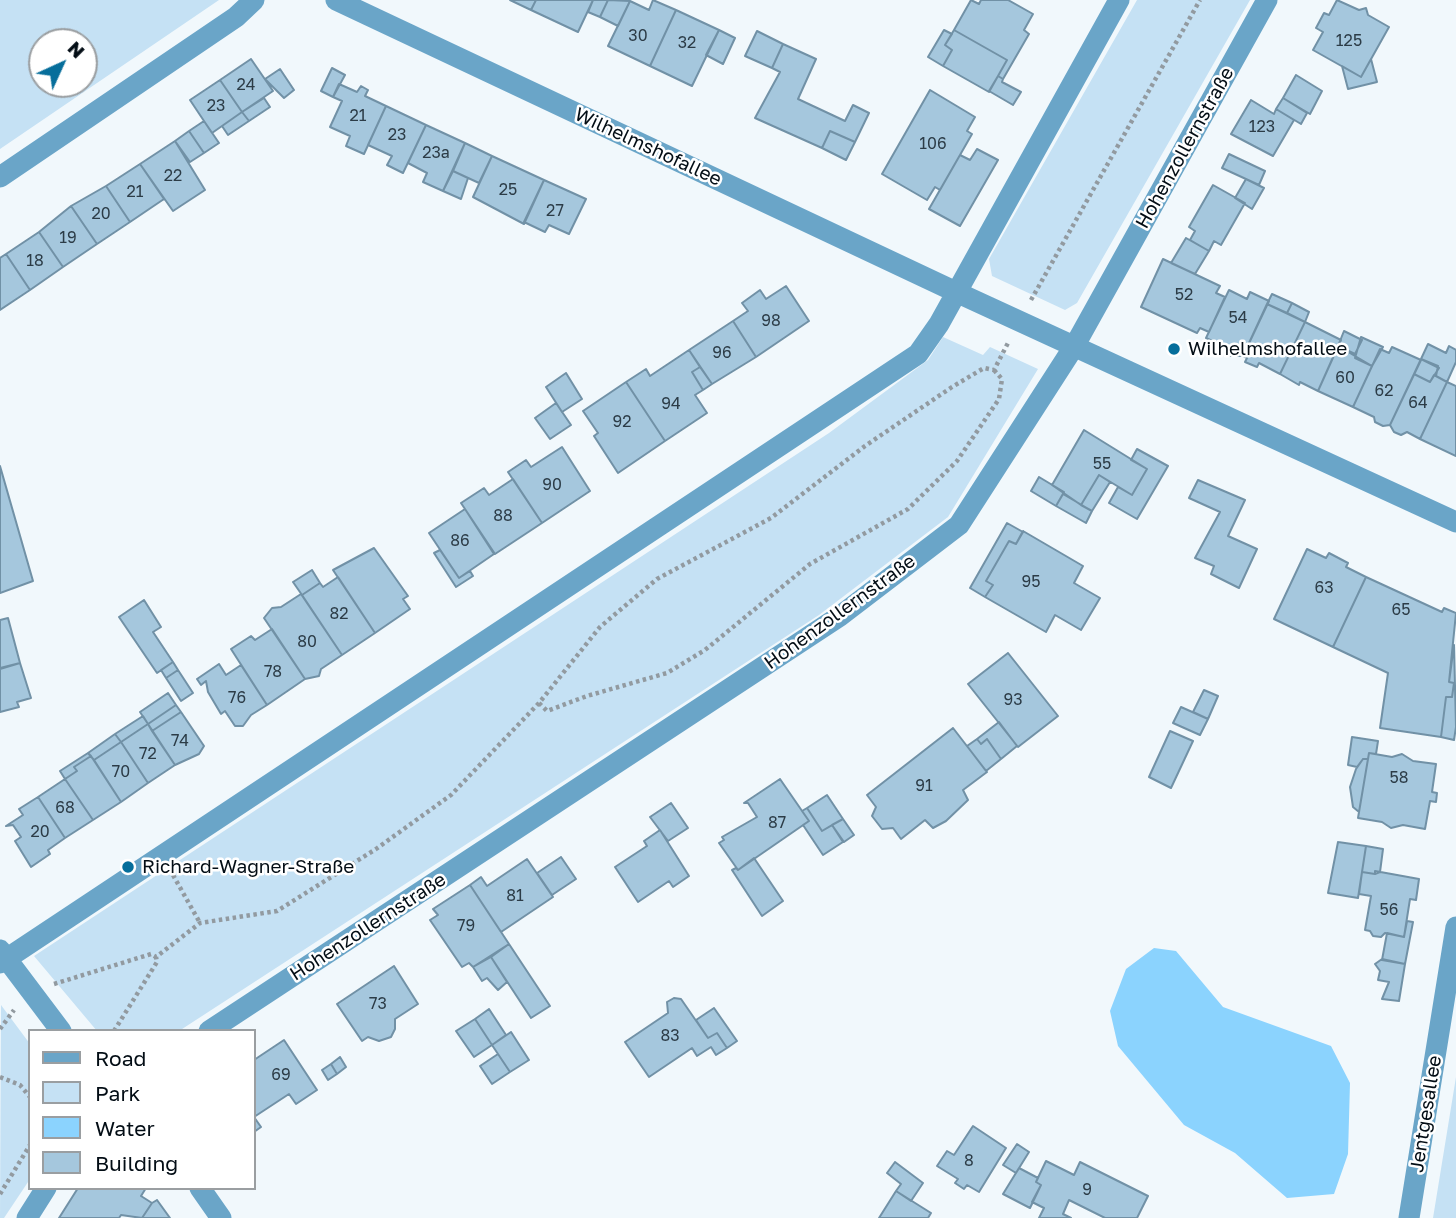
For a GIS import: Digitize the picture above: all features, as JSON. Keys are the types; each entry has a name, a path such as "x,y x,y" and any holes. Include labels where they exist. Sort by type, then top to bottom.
{"street":[{"path":"0,177 236,17 254,0"},
{"name":"Wilhelmshofallee","path":"336,0 956,292 1456,522"},
{"path":"59,1029 1,957 161,856 904,365 931,337 1119,0"},
{"name":"Hohenzollernstraße","path":"212,1029 840,616 959,525 1075,345 1267,0"},
{"name":"Jentgesallee","path":"1409,1218 1456,927"},
{"path":"27,1218 45,1190"},
{"path":"201,1190 222,1218"}],"path":[{"path":"994,370 1200,0"},
{"path":"156,957 200,923 277,911 376,849 451,794 539,703 600,627 657,579 771,518 865,446 984,368 994,370 1002,379 999,399 957,461 908,509 810,564 705,650 667,673 547,710 539,703"},
{"path":"161,856 200,923"},
{"path":"0,1029 29,991 151,954 156,957"},
{"path":"115,1029 157,962 156,957"},
{"path":"0,1077 20,1084 28,1094"},
{"path":"0,1194 28,1148"}],"green space":[{"path":"0,0 219,0 98,82 98,28 28,28 28,98 75,98 0,149"},
{"path":"1137,0 1250,0 1077,303 1065,310 992,276 989,259"},
{"path":"943,337 983,355 990,347 1038,369 948,517 819,615 182,1029 95,1029 34,956 829,433 928,360"},
{"path":"1,1005 28,1041 28,1182 4,1218 0,1218"},
{"path":"1456,1077 1456,1218 1433,1218"}],"water":[{"path":"1154,948 1176,951 1223,1007 1331,1046 1350,1083 1348,1154 1334,1194 1287,1198 1235,1153 1184,1125 1118,1046 1110,1011 1126,969"}],"building":[{"path":"510,0 536,0 531,10"},
{"path":"536,0 593,0 578,32 531,10"},
{"path":"593,0 608,0 600,17 588,12"},
{"path":"608,0 630,1 618,26 600,17"},
{"path":"653,0 676,10 650,66 608,46 630,1 649,10"},
{"path":"971,0 979,4 981,0 1008,0 1033,14 1024,30 1029,34 1003,79 998,76 1007,60 954,30"},
{"path":"1337,0 1359,10 1366,8 1368,15 1389,27 1361,77 1313,50 1323,32 1316,28 1324,13 1329,15"},
{"path":"676,10 719,30 692,86 650,66"},
{"path":"719,30 735,38 723,64 706,55"},
{"path":"944,30 952,34 945,45 952,50 943,66 928,57"},
{"path":"954,30 1007,60 989,92 943,66 952,50 945,45"},
{"path":"757,31 783,44 772,68 745,56"},
{"path":"783,44 816,59 798,99 845,121 853,105 869,113 855,142 830,131 822,148 755,118 780,72 772,68"},
{"path":"251,59 273,91 242,112 220,80"},
{"path":"1371,59 1377,82 1348,89 1342,66 1361,77"},
{"path":"332,68 345,75 333,97 321,91"},
{"path":"280,69 294,90 284,98 265,79"},
{"path":"1296,75 1322,91 1310,114 1283,98"},
{"path":"998,76 1003,79 1002,82 1021,92 1013,105 989,91"},
{"path":"220,80 242,112 212,133 190,100"},
{"path":"339,84 357,92 361,86 368,90 365,96 386,106 364,154 346,146 350,136 330,127 342,101 333,97"},
{"path":"930,90 975,117 967,131 972,134 940,190 935,187 927,200 882,174"},
{"path":"264,98 270,107 249,121 242,112"},
{"path":"1283,98 1307,113 1301,124 1276,109"},
{"path":"1251,100 1274,114 1276,109 1294,120 1273,156 1231,134"},
{"path":"386,106 426,125 403,173 387,165 392,156 368,145"},
{"path":"242,112 249,121 228,135 222,126"},
{"path":"204,121 219,143 204,153 189,131"},
{"path":"426,125 465,143 443,191 423,182 427,173 408,163"},
{"path":"189,131 204,153 190,162 175,141"},
{"path":"830,131 855,142 846,160 822,148"},
{"path":"175,141 205,190 173,211 140,164"},
{"path":"465,143 492,156 479,183 453,171"},
{"path":"977,149 998,160 960,226 929,209 960,155 970,160"},
{"path":"1229,154 1265,171 1259,185 1222,168"},
{"path":"492,156 544,180 524,224 473,197"},
{"path":"140,164 164,199 130,222 106,186"},
{"path":"453,171 468,178 461,199 443,191"},
{"path":"1246,179 1264,188 1252,209 1235,198"},
{"path":"544,180 586,199 569,234 549,225 545,232 524,222"},
{"path":"1213,185 1245,203 1221,245 1214,241 1209,251 1190,240 1195,231 1189,227"},
{"path":"106,186 130,222 97,244 71,206"},
{"path":"71,206 97,244 63,267 39,232"},
{"path":"39,232 63,267 30,290 6,254"},
{"path":"1186,238 1209,251 1195,274 1171,263"},
{"path":"6,254 30,290 0,310 0,258"},
{"path":"1163,259 1220,286 1216,293 1225,297 1209,332 1200,328 1197,333 1141,307"},
{"path":"786,286 809,321 756,357 733,321 748,311 742,303 760,290 766,299"},
{"path":"1229,290 1247,299 1250,292 1269,301 1243,356 1230,356 1225,347 1206,338"},
{"path":"1272,294 1292,303 1287,313 1267,304"},
{"path":"1292,303 1309,312 1305,322 1287,313"},
{"path":"1267,304 1305,322 1280,374 1259,363 1257,367 1245,362 1247,358 1243,356"},
{"path":"733,321 756,357 712,384 689,350"},
{"path":"1305,322 1341,340 1318,391 1300,382 1299,385 1280,374"},
{"path":"1344,331 1362,340 1355,354 1338,346"},
{"path":"1361,337 1383,347 1372,366 1355,358"},
{"path":"1428,344 1446,353 1449,346 1456,350 1456,362 1447,382 1436,376 1438,366 1421,359"},
{"path":"1338,346 1372,366 1353,407 1318,391"},
{"path":"1392,347 1421,360 1390,425 1383,426 1375,422 1374,417 1353,407 1380,349 1389,353"},
{"path":"689,350 700,367 692,372 703,390 695,395 707,413 665,441 626,382 646,369 650,376"},
{"path":"1421,359 1439,368 1430,382 1414,374"},
{"path":"700,367 712,384 703,390 692,372"},
{"path":"566,373 582,399 562,412 546,387"},
{"path":"1414,374 1430,382 1434,375 1447,382 1420,439 1407,432 1401,435 1394,432 1390,425"},
{"path":"626,382 665,441 618,473 594,436 598,433 583,411"},
{"path":"1447,382 1456,386 1456,456 1420,439"},
{"path":"556,403 571,425 550,439 535,418"},
{"path":"1084,430 1147,469 1132,495 1099,475 1081,505 1052,485"},
{"path":"562,447 590,491 542,523 508,472 526,460 531,467"},
{"path":"1137,449 1168,466 1137,519 1109,503 1118,487 1132,495 1147,469 1131,460"},
{"path":"0,466 33,581 0,593"},
{"path":"1099,475 1110,482 1092,511 1081,505"},
{"path":"1039,477 1064,492 1056,506 1031,491"},
{"path":"513,479 542,523 495,554 461,503 484,488 489,495"},
{"path":"1198,480 1245,500 1228,536 1257,549 1239,588 1211,574 1214,566 1195,558 1220,512 1189,498"},
{"path":"1063,494 1092,511 1086,523 1056,506"},
{"path":"465,509 494,554 459,578 429,533"},
{"path":"1007,523 1023,532 1016,544 1009,541 986,581 993,585 985,597 970,588"},
{"path":"1023,531 1083,566 1074,583 1100,598 1081,630 1055,615 1046,632 985,597 993,585 986,581 1009,541 1016,544"},
{"path":"374,548 408,596 403,599 410,609 375,633 333,570"},
{"path":"1307,549 1326,558 1329,553 1348,563 1346,567 1366,577 1333,647 1274,619"},
{"path":"440,550 459,578 470,571 473,576 456,587 434,553"},
{"path":"312,570 320,583 302,595 293,582"},
{"path":"338,577 375,633 342,655 302,595 320,583 323,587"},
{"path":"1366,577 1442,612 1444,608 1456,613 1449,682 1454,683 1452,697 1446,697 1441,737 1380,728 1388,673 1333,647"},
{"path":"301,594 342,655 321,669 319,676 305,679 264,618 272,608 281,607"},
{"path":"144,600 161,627 153,632 173,662 157,673 119,617"},
{"path":"8,618 20,663 0,668 0,620"},
{"path":"272,629 305,679 267,705 231,649 251,636 255,640"},
{"path":"1454,645 1456,727 1454,740 1441,737 1446,697 1452,697 1454,683 1449,682"},
{"path":"1008,653 1058,716 1018,747 968,684"},
{"path":"173,662 178,670 166,678 161,670"},
{"path":"20,663 31,698 17,702 19,707 0,712 0,669"},
{"path":"219,664 226,675 241,665 267,705 251,715 243,726 235,726 225,711 221,714 208,692 206,681 201,685 197,679"},
{"path":"178,670 193,693 181,701 166,678"},
{"path":"1204,690 1218,696 1208,719 1193,712"},
{"path":"168,693 176,705 148,724 140,712"},
{"path":"176,705 181,712 152,731 148,724"},
{"path":"1181,707 1208,719 1200,735 1173,723"},
{"path":"181,712 204,746 199,754 175,765 152,731"},
{"path":"143,716 148,724 121,742 115,734"},
{"path":"999,722 1017,746 1001,759 987,739 981,744 977,739"},
{"path":"148,724 175,765 148,783 121,742"},
{"path":"953,728 987,772 963,790 968,800 946,821 933,828 925,820 901,839 893,828 882,829 872,816 876,807 867,795"},
{"path":"1170,731 1193,741 1171,788 1149,777"},
{"path":"115,734 121,742 94,760 88,753"},
{"path":"1352,737 1378,741 1376,754 1369,753 1368,759 1363,759 1357,767 1348,765"},
{"path":"977,739 981,744 987,739 1001,759 986,771 967,746"},
{"path":"121,742 148,783 121,802 94,760"},
{"path":"88,753 91,756 74,767 77,771 65,779 60,771"},
{"path":"1369,753 1392,757 1402,754 1413,761 1436,764 1432,792 1437,793 1436,802 1430,801 1425,829 1403,825 1391,828 1382,822 1358,818"},
{"path":"91,756 121,802 93,820 65,779 77,771 74,767"},
{"path":"1363,759 1368,759 1359,812 1353,807 1350,787 1356,769"},
{"path":"65,779 93,820 65,838 38,797"},
{"path":"780,779 809,821 738,870 719,843 724,840 722,837 757,817 748,803 744,803"},
{"path":"827,795 843,819 822,831 807,808"},
{"path":"38,797 65,838 48,850 50,854 31,867 15,841 21,837 13,825 6,826 23,815 19,809"},
{"path":"671,803 688,828 668,841 650,817"},
{"path":"807,808 822,831 832,825 843,842 823,855 803,825 809,821 802,811"},
{"path":"843,819 854,835 844,842 832,825"},
{"path":"660,830 689,876 673,887 669,881 638,902 615,867 647,846 644,841"},
{"path":"1338,842 1366,846 1358,898 1328,893"},
{"path":"1366,846 1383,849 1380,872 1362,872"},
{"path":"561,857 576,879 552,895 537,873"},
{"path":"754,858 783,901 762,916 732,870 738,870"},
{"path":"527,859 553,897 501,932 470,885 481,877 487,886"},
{"path":"1375,871 1419,879 1416,900 1410,899 1404,937 1385,933 1381,937 1373,936 1370,931 1365,930 1371,896 1359,894 1362,872 1375,874"},
{"path":"470,885 509,944 473,967 469,963 462,967 430,920 438,915 433,909"},
{"path":"1407,921 1413,922 1405,964 1382,960 1387,933 1404,937"},
{"path":"509,944 550,1006 531,1018 491,957"},
{"path":"491,957 507,982 498,990 487,978 482,981 473,967"},
{"path":"1382,959 1405,964 1399,1001 1382,999 1389,982 1378,980 1380,971 1375,964"},
{"path":"394,966 418,1004 395,1019 395,1029 391,1037 379,1041 368,1037 362,1041 337,1004"},
{"path":"674,998 681,999 708,1038 717,1033 727,1048 716,1055 711,1047 697,1056 692,1048 649,1077 625,1042 668,1013 667,1002"},
{"path":"714,1008 737,1041 727,1048 717,1033 708,1038 696,1020"},
{"path":"489,1009 506,1035 492,1045 475,1019"},
{"path":"475,1019 492,1045 474,1057 456,1031"},
{"path":"511,1032 529,1060 510,1072 492,1045"},
{"path":"284,1040 317,1090 296,1104 289,1094 256,1116 256,1059"},
{"path":"498,1054 510,1072 492,1084 480,1066"},
{"path":"340,1057 346,1067 337,1074 331,1064"},
{"path":"331,1064 337,1074 328,1080 322,1070"},
{"path":"973,1126 1006,1148 979,1192 967,1185 964,1189 955,1183 958,1179 937,1166 947,1151 954,1155"},
{"path":"1017,1144 1029,1152 1016,1173 1003,1165"},
{"path":"1046,1161 1074,1175 1080,1162 1148,1196 1137,1218 1105,1218 1069,1200 1063,1214 1071,1218 1039,1218 1044,1208 1032,1202 1041,1185 1036,1182"},
{"path":"895,1162 923,1183 911,1201 896,1191 901,1184 887,1173"},
{"path":"1019,1168 1038,1178 1036,1182 1041,1185 1030,1208 1003,1194"},
{"path":"77,1190 145,1190 141,1196 152,1203 142,1218 121,1215 119,1218 59,1218"},
{"path":"896,1191 931,1213 928,1218 879,1218"},
{"path":"157,1200 170,1218 142,1218 152,1203"}],"place":[{"name":"Wilhelmshofallee","path":"1174,349"},
{"name":"Richard-Wagner-Straße","path":"128,867"}]}
